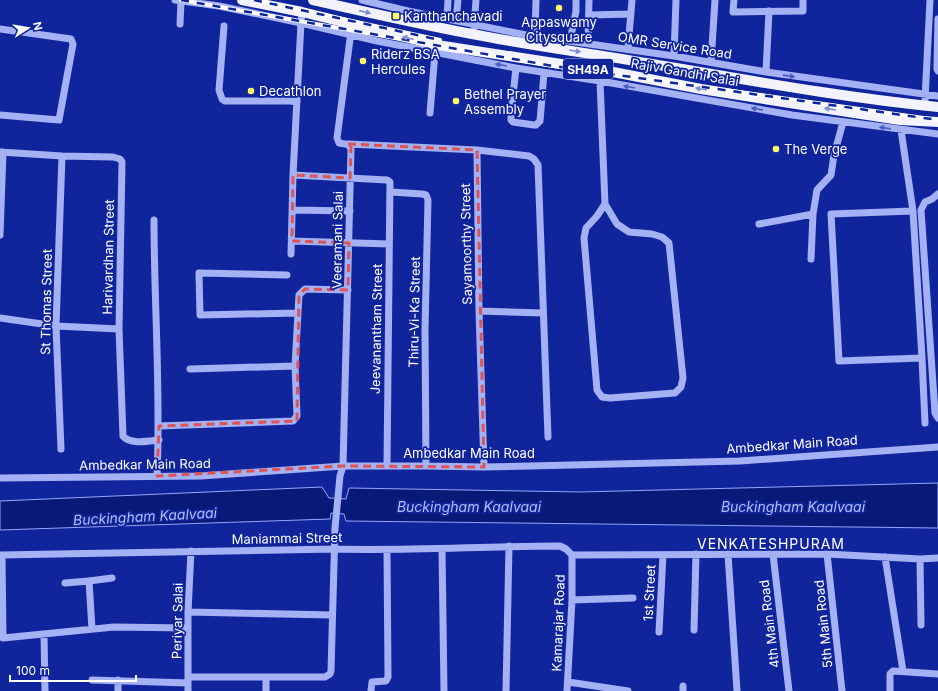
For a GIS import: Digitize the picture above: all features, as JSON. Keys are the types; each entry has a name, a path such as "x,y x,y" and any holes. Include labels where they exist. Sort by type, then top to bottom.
{"main road":[{"name":"Rajiv Gandhi Salai","path":"242,0 302,12 437,45 613,72 702,89 900,120 938,122"},
{"name":"Rajiv Gandhi Salai","path":"313,0 337,3 472,34 768,84 938,108"}],"street":[{"name":"OMR Service Road","path":"362,0 404,10 535,36 628,48 766,72 938,96"},
{"path":"447,18 448,0"},
{"path":"456,20 458,0"},
{"path":"472,34 476,0"},
{"path":"535,36 536,0"},
{"path":"570,41 576,11 576,0"},
{"path":"588,43 589,0"},
{"path":"628,48 632,0"},
{"path":"674,56 676,0"},
{"path":"711,62 715,0"},
{"path":"734,0 733,12 802,11 803,0"},
{"path":"925,106 930,0"},
{"path":"180,24 178,1 219,6 436,53 544,73 600,81 777,113 938,134"},
{"path":"291,254 293,175 302,12"},
{"path":"766,72 769,12"},
{"path":"589,15 631,14"},
{"path":"938,19 938,71"},
{"path":"352,24 337,138 339,143 477,150 529,156 534,159 538,165 548,437"},
{"path":"224,26 218,90 222,99 225,101 297,102"},
{"path":"0,29 71,39 73,44 59,120 0,115"},
{"path":"430,113 436,53"},
{"path":"516,68 512,114 513,122 536,125 540,121 544,73"},
{"path":"600,81 605,204 617,224 629,232 652,234 662,237 668,243 683,378 681,387 675,393 610,398 602,397 597,390 584,238 586,228 605,204"},
{"path":"811,259 813,214 817,190 832,175 834,155 843,122"},
{"path":"901,130 913,211 925,423"},
{"name":"Veeramani Salai","path":"266,678 328,676 331,671 336,525 340,476 343,466 351,150 348,144"},
{"name":"Sayamoorthy Street","path":"477,150 479,311 484,467"},
{"path":"0,235 2,152"},
{"name":"Harivardhan Street","path":"2,152 62,156 117,157 122,162 119,329 123,436 125,439 132,441 159,440"},
{"name":"St Thomas Street","path":"61,449 56,326 62,156"},
{"path":"293,175 388,180 390,182 391,192"},
{"name":"Jeevanantham Street","path":"387,466 389,244 391,192"},
{"name":"Thiru-Vi-Ka Street","path":"391,192 422,194 426,195 428,200 425,330 426,466"},
{"path":"938,194 925,202 921,210 935,413 938,418"},
{"path":"292,210 350,211"},
{"path":"913,211 830,214 839,361 922,358"},
{"path":"759,224 813,214"},
{"path":"154,220 159,426 157,476"},
{"path":"292,241 389,244"},
{"path":"287,275 199,273 200,315 298,313"},
{"path":"159,426 293,421 297,416 295,366 298,295 305,289 348,290"},
{"path":"479,311 544,313"},
{"path":"0,318 56,326 119,329"},
{"path":"190,369 295,366"},
{"name":"Ambedkar Main Road","path":"0,478 201,476 343,466 484,467 740,461 938,447"},
{"path":"506,691 509,546"},
{"name":"Maniammai Street","path":"1,555 335,549 387,550 560,546 572,555"},
{"path":"442,549 444,691"},
{"path":"371,691 372,682 386,681 388,677 387,550"},
{"name":"Periyar Salai","path":"188,691 188,612 191,551"},
{"path":"694,630 696,554"},
{"path":"728,554 737,691"},
{"name":"4th Main Road","path":"773,554 789,691"},
{"path":"572,555 827,554 920,559 938,558"},
{"name":"5th Main Road","path":"827,554 842,691"},
{"path":"1,555 2,638 114,627 188,628"},
{"name":"Kamarajar Road","path":"568,691 572,600 572,555"},
{"name":"1st Street","path":"659,632 663,555"},
{"path":"885,557 902,671"},
{"path":"920,559 921,625"},
{"path":"65,583 112,578"},
{"path":"89,581 92,629"},
{"path":"572,600 633,598"},
{"path":"188,612 332,615"},
{"path":"44,634 45,691"},
{"path":"890,691 890,674 893,670 938,674"},
{"path":"92,680 266,678 266,691"},
{"path":"118,680 118,691"},
{"path":"568,682 628,691"}],"highlighted area":[{"path":"348,144 477,150 484,467 343,466 157,476 159,426 297,421 299,295 305,289 348,290 349,243 292,241 293,175 350,178 351,147"}],"water":[{"name":"Buckingham Kaalvaai","path":"938,483 938,528 346,521 344,514 331,513 330,519 0,530 0,501 322,487 329,498 346,499 349,488 580,492"}],"railway":[{"path":"181,0 553,66 938,120"},
{"path":"254,0 440,40"}],"place":[{"name":"Appaswamy Citysquare","path":"559,8"},
{"name":"Kanthanchavadi","path":"396,16"},
{"name":"Riderz BSA Hercules","path":"363,61"},
{"name":"Decathlon","path":"251,91"},
{"name":"Bethel Prayer Assembly","path":"456,101"},
{"name":"The Verge","path":"776,149"}],"district":[{"name":"VENKATESHPURAM","path":"771,543"}]}
